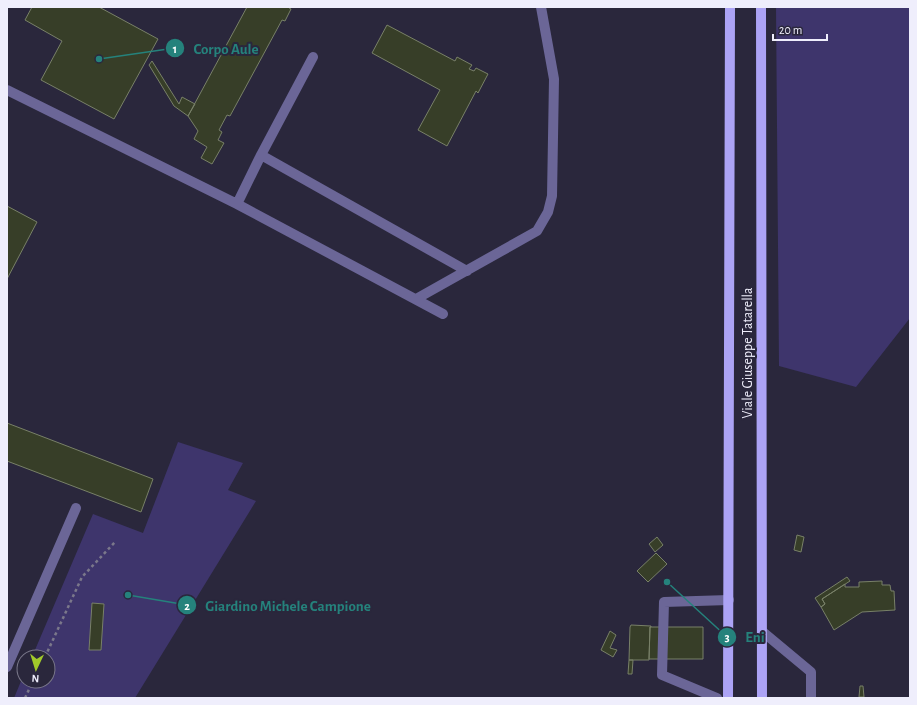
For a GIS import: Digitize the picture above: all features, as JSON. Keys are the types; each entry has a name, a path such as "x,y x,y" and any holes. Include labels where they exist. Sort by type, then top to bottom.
{"main road":[{"name":"Viale Giuseppe Tatarella","path":"728,698 730,7"},
{"name":"Viale Giuseppe Tatarella","path":"761,7 762,698"}],"street":[{"path":"416,299 537,231 548,212 552,196 554,78 541,7"},
{"path":"237,204 313,57"},
{"path":"7,90 237,204 444,314"},
{"path":"261,155 467,271"},
{"path":"7,668 76,508"},
{"path":"717,698 662,675 664,602 728,600"},
{"path":"763,632 811,672 811,698"}],"path":[{"path":"48,649 82,577 116,541"}],"shaded area":[{"path":"776,7 910,7 910,318 856,387 779,366"},
{"path":"178,442 243,463 228,490 256,501 135,698 14,698 18,689 56,689 56,649 35,649 93,514 143,533"}],"building":[{"path":"32,7 99,7 158,39 114,119 41,80 62,41 25,20"},
{"path":"247,7 290,7 289,8 291,9 285,21 282,20 230,116 227,115 219,130 222,132 218,140 224,143 212,164 201,158 207,147 194,139 198,131 188,116"},
{"path":"387,25 455,61 457,57 472,65 469,69 474,71 476,68 488,74 478,93 476,91 447,146 418,130 440,90 372,53"},
{"path":"152,61 179,104 182,97 195,104 188,116 174,106 149,65"},
{"path":"7,206 37,222 7,279"},
{"path":"7,423 153,479 141,512 7,461"},
{"path":"797,535 804,537 801,552 794,550"},
{"path":"657,537 663,545 655,552 649,544"},
{"path":"656,553 667,564 648,582 637,571"},
{"path":"847,577 850,581 822,599 825,604 821,607 815,598"},
{"path":"882,581 882,585 890,585 891,591 894,591 895,610 862,612 834,630 821,607 825,604 822,599 845,584 845,587 859,587 859,582"},
{"path":"92,603 104,604 101,650 89,650"},
{"path":"631,625 651,626 649,660 629,660"},
{"path":"650,627 703,627 703,659 649,659"},
{"path":"610,631 616,635 610,648 617,650 613,657 601,650"},
{"path":"629,660 633,660 632,674 628,674"},
{"path":"860,686 863,686 864,697 859,697"}],"place":[{"name":"Corpo Aule","path":"99,59"},
{"name":"Eni","path":"667,582"},
{"name":"Giardino Michele Campione","path":"128,595"}]}
